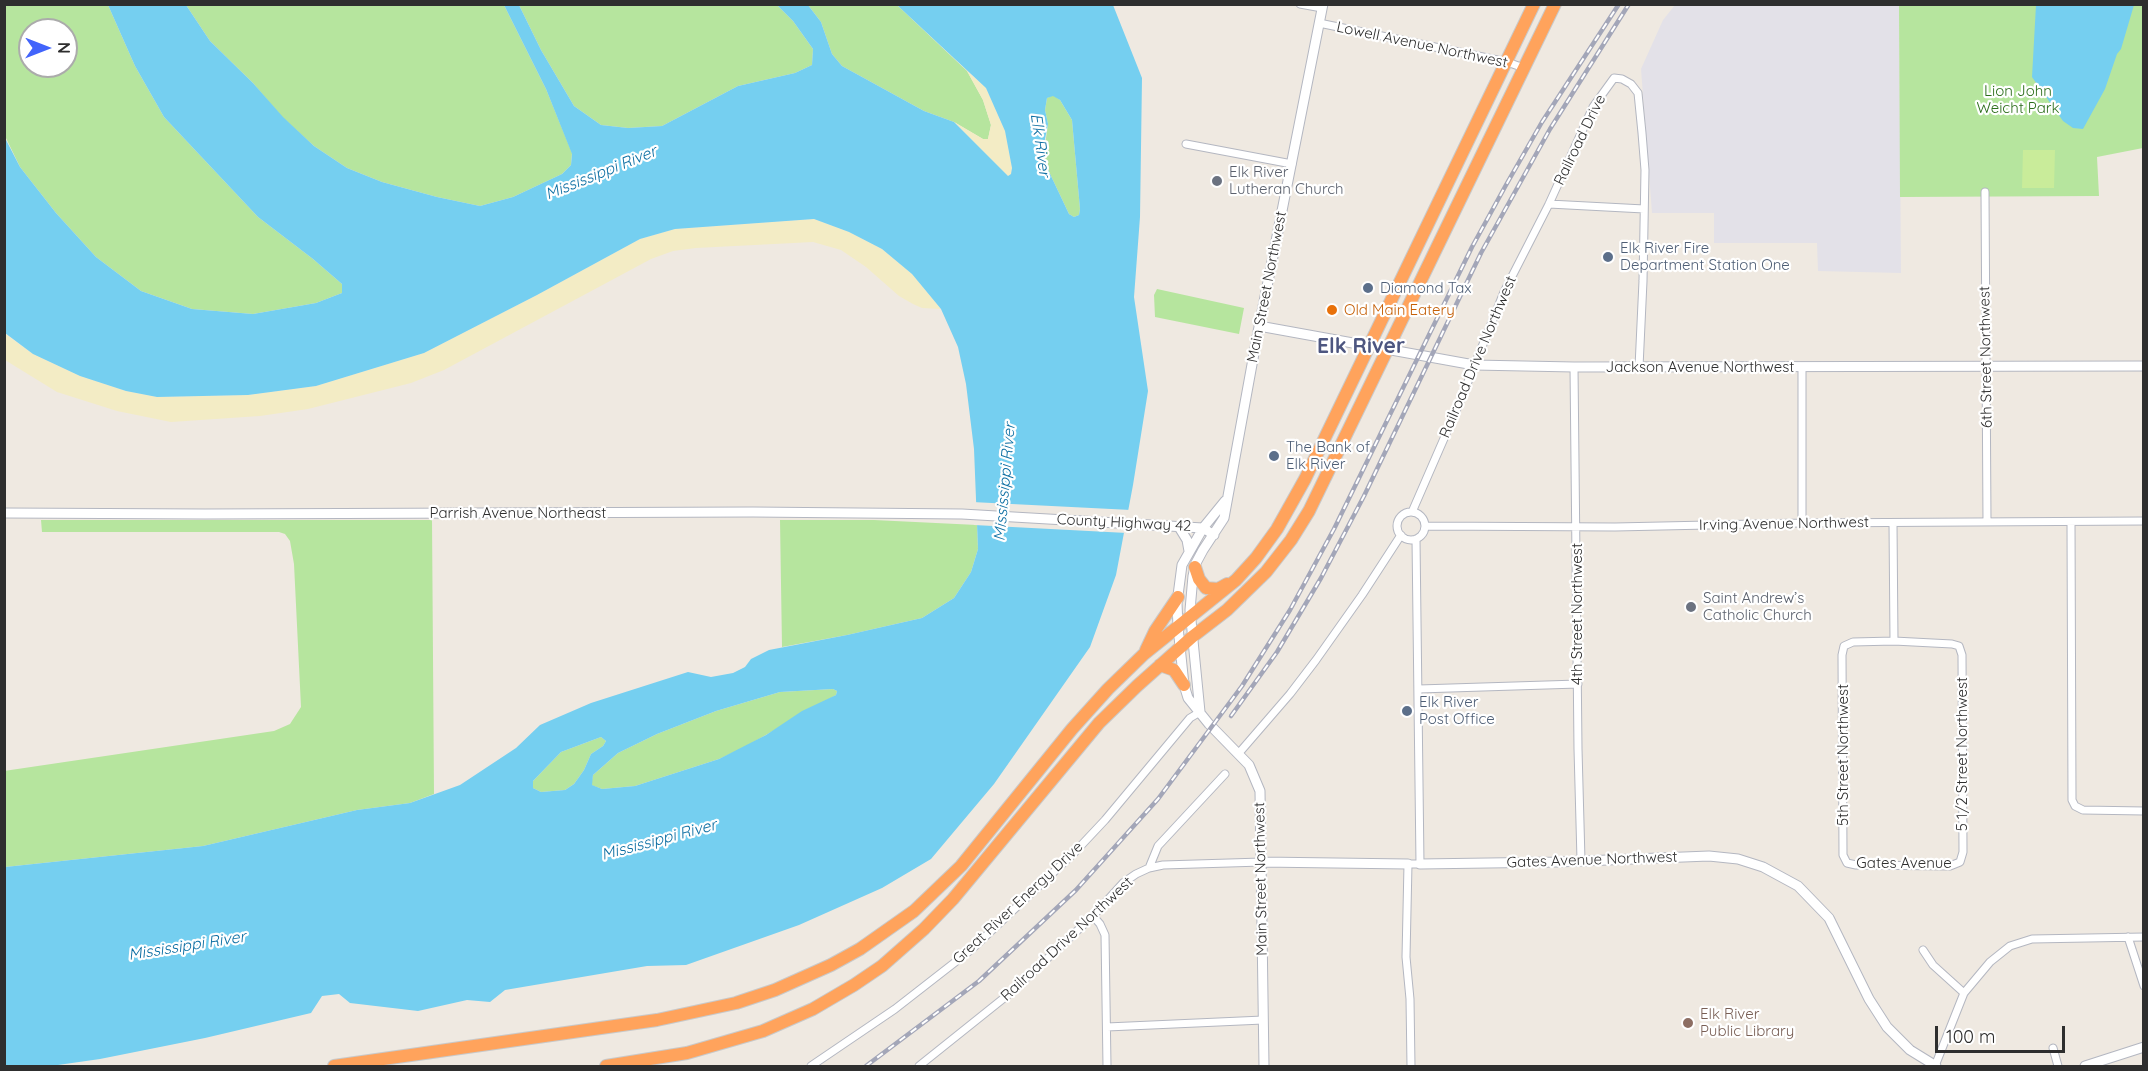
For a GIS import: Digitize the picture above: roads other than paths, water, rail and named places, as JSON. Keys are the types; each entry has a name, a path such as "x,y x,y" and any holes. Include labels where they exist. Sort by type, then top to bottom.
{"highway":[{"path":"334,1066 685,1014 755,997 824,969 886,932 914,911 943,884 982,841 1091,706 1144,654 1236,580 1256,558 1287,514 1534,4"},
{"path":"606,1066 687,1053 741,1039 813,1009 882,966 918,935 953,899 1081,744 1122,700 1180,647 1247,593 1266,572 1291,540 1309,511 1555,4"},
{"path":"1195,567 1202,585 1212,590 1236,580"},
{"path":"1144,654 1155,631 1178,597"},
{"path":"1160,665 1174,670 1184,685"}],"street":[{"path":"1300,4 1322,6"},
{"name":"Main Street Northwest","path":"1200,712 1191,618 1195,567 1224,518 1322,6"},
{"name":"Lowell Avenue Northwest","path":"1319,23 1507,62 1524,68"},
{"name":"Railroad Drive","path":"1549,204 1593,107 1614,78 1631,84 1638,93 1645,170 1644,209"},
{"path":"1186,144 1292,164"},
{"name":"6th Street Northwest","path":"1985,192 1985,352 1988,367 1987,522"},
{"path":"1549,204 1644,209 1640,367"},
{"name":"Railroad Drive Northwest","path":"1412,512 1504,292 1549,204"},
{"name":"Jackson Avenue Northwest","path":"1259,326 1474,365 1574,367 2144,366"},
{"name":"4th Street Northwest","path":"1574,367 1581,860"},
{"path":"1802,367 1802,523"},
{"name":"Main Street Northwest","path":"1226,499 1203,528 1182,566 1178,597 1178,627 1184,685 1188,698 1239,753 1254,774 1260,790 1264,1066"},
{"name":"Parrish Avenue Northeast","path":"4,513 818,512 962,513 1031,518"},
{"path":"1412,512 1421,516 1425,526 1421,536 1416,539 1405,538 1398,530 1397,523 1400,517 1412,512"},
{"name":"County Highway 42","path":"1031,518 1203,528 1214,535"},
{"name":"Irving Avenue Northwest","path":"1425,526 2144,521"},
{"path":"2071,522 2072,800 2074,806 2082,810 2144,811"},
{"path":"1893,523 1894,641"},
{"path":"1179,527 1187,540 1189,551"},
{"path":"1239,753 1316,660 1401,535"},
{"path":"1149,868 1163,865 1262,862 1420,864 1416,539"},
{"name":"5th Street Northwest","path":"1847,863 1843,843 1842,655 1844,646 1853,642 1894,641"},
{"name":"5 1/2 Street Northwest","path":"1894,641 1952,644 1959,646 1962,655 1963,852 1960,862"},
{"path":"1419,689 1578,684"},
{"name":"Great River Energy Drive","path":"812,1066 895,1009 972,949 1074,853 1190,718 1200,712"},
{"name":"Railroad Drive Northwest","path":"919,1066 1009,994 1093,916 1123,883 1149,868 1158,846 1225,774"},
{"name":"Gates Avenue Northwest","path":"1420,864 1709,856 1738,859 1763,867 1798,886 1829,918 1869,999 1887,1027 1910,1050 1935,1066"},
{"name":"Gates Avenue","path":"1847,863 1856,866 1950,866 1960,862"},
{"path":"1408,864 1406,957 1410,999 1411,1066"},
{"path":"1093,916 1105,935 1107,1066"},
{"path":"2127,937 2144,986"},
{"path":"1935,1066 1964,993 1999,953 2021,941 2032,939 2144,937"},
{"path":"1923,950 1933,965 1964,993"},
{"path":"1107,1027 1263,1020"},
{"path":"2085,1066 2144,1047"},
{"path":"2053,1048 2058,1066"}],"water":[{"name":"Mississippi River","path":"108,5 186,5 210,41 314,146 347,168 382,182 480,206 513,197 562,174 571,165 572,154 546,89 504,5 519,5 541,50 574,106 601,125 628,128 662,126 738,86 795,73 812,65 813,49 793,21 777,5 808,5 821,22 832,54 842,66 924,111 954,122 1008,176 1012,168 1005,131 986,88 897,5 1113,5 1142,78 1140,217 1134,297 1148,391 1116,575 1090,647 994,784 931,859 882,888 799,925 686,965 647,966 505,990 490,1002 467,1000 418,1011 350,1003 339,994 322,996 311,1013 205,1038 100,1059 51,1066 5,1066 5,867 203,846 357,810 410,803 460,785 516,748 540,725 591,703 688,672 711,677 733,673 745,667 751,659 769,650 922,618 954,598 971,572 978,549 974,449 966,384 958,347 941,309 912,274 882,249 849,232 814,219 675,229 640,239 424,353 316,386 248,395 157,397 126,391 80,376 33,354 5,333 4,136 20,167 56,213 96,257 141,291 192,309 253,314 316,303 342,293 342,284 258,217 164,117 135,66","holes":["1053,96 1060,100 1072,120 1080,209 1079,215 1074,217 1069,214 1043,159 1048,124 1045,110 1047,98","833,689 837,691 836,695 802,711 766,735 719,759 635,786 602,789 592,785 593,775 618,753 657,734 716,711 780,692","601,737 606,741 603,746 591,754 574,784 565,790 541,792 533,788 533,781 561,752"]},
{"path":"2036,5 2134,5 2121,49 2117,54 2105,89 2083,129 2073,128 2063,121 2032,77"}],"railway":[{"path":"866,1066 979,981 1076,890 1158,799 1242,686 1290,610 1334,529 1472,247 1506,185 1542,122 1619,4"},
{"path":"1231,716 1277,652 1321,578 1364,496 1481,253 1550,129 1629,4"}],"place":[{"name":"Elk River Lutheran Church","path":"1217,181"},
{"name":"Elk River Fire Department Station One","path":"1608,257"},
{"name":"Diamond Tax","path":"1368,288"},
{"name":"Old Main Eatery","path":"1332,310"},
{"name":"The Bank of Elk River","path":"1274,456"},
{"name":"Saint Andrew’s Catholic Church","path":"1691,607"},
{"name":"Elk River Post Office","path":"1407,711"},
{"name":"Elk River Public Library","path":"1688,1023"}],"district":[{"name":"Elk River","path":"1361,347"}],"park label":[{"name":"Lion John Weicht Park","path":"2018,100"}]}
